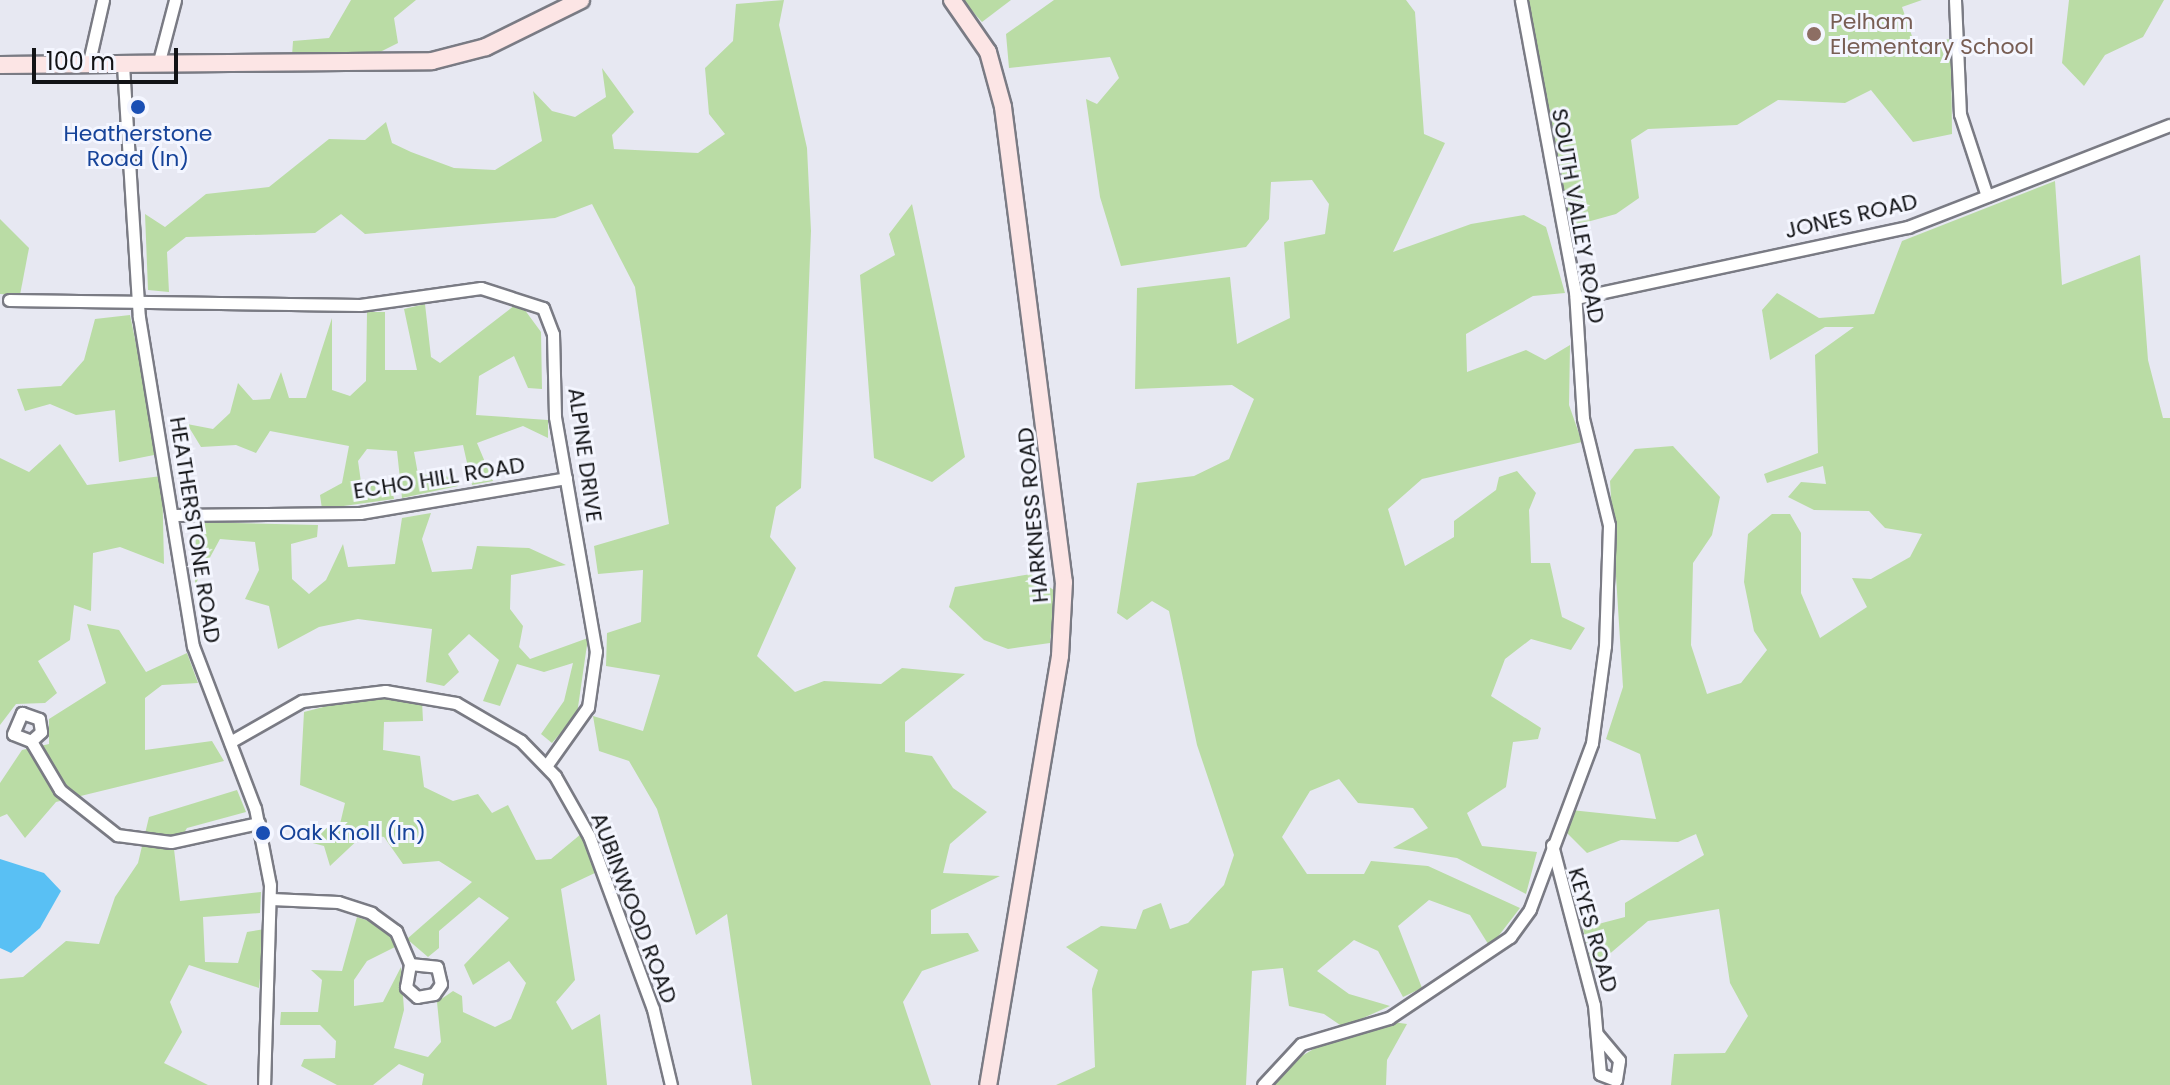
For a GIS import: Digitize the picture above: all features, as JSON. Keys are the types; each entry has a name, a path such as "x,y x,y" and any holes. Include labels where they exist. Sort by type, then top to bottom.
{"main road":[{"path":"0,65 432,61 486,47 581,0"},
{"name":"HARKNESS ROAD","path":"952,0 988,52 1003,107 1064,582 1060,656 988,1085"}],"street":[{"path":"88,66 103,0"},
{"path":"158,65 175,0"},
{"name":"SOUTH VALLEY ROAD","path":"1263,1085 1301,1044 1381,1022 1496,951 1530,909 1552,836 1592,743 1609,583 1607,508 1580,402 1576,298 1521,0"},
{"path":"1955,0 1960,114 1987,196"},
{"name":"HEATHERSTONE ROAD","path":"123,65 138,304 195,655 259,823 271,899 264,1085"},
{"name":"JONES ROAD","path":"1576,298 1871,237 2170,125"},
{"name":"ALPINE DRIVE","path":"9,300 360,305 481,288 525,298 543,308 551,323 566,478 592,601 595,662 585,713 547,765"},
{"name":"ECHO HILL ROAD","path":"174,515 375,512 566,478"},
{"name":"AUBINWOOD ROAD","path":"230,742 311,698 395,691 468,707 547,765 598,858 653,1009 671,1085"},
{"path":"31,741 60,790 117,835 171,842 259,823"},
{"name":"KEYES ROAD","path":"1552,836 1598,1035"},
{"path":"271,899 365,909 396,931 410,964"}],"green space":[{"path":"351,0 416,0 394,18 398,43 380,52 292,56 293,41 329,38"},
{"path":"784,0 779,25 807,148 811,231 801,488 776,507 770,537 796,568 757,656 795,692 824,681 881,684 902,668 965,674 905,722 905,752 932,756 953,788 987,812 950,844 943,873 1000,876 931,910 931,934 968,933 979,951 922,971 903,1002 931,1085 752,1085 727,914 696,935 657,809 629,761 599,751 593,716 643,731 660,675 606,666 607,633 641,622 643,570 598,574 594,546 669,524 635,287 592,204 555,218 365,234 341,214 315,233 186,237 167,252 169,292 148,290 145,214 165,227 206,194 269,187 329,139 365,140 386,122 392,143 411,152 454,168 495,170 542,141 533,91 552,111 575,117 606,97 602,68 634,112 612,135 614,149 698,153 725,134 709,114 705,68 733,41 736,4"},
{"path":"962,0 1011,0 982,22"},
{"path":"1054,0 1406,0 1415,12 1424,134 1445,143 1393,252 1471,224 1524,215 1546,227 1565,293 1533,296 1466,334 1467,372 1526,350 1545,360 1570,345 1569,405 1582,442 1422,479 1388,509 1405,566 1454,537 1454,521 1496,490 1499,477 1517,471 1536,493 1529,510 1531,563 1550,563 1562,617 1585,628 1571,650 1531,639 1505,659 1491,696 1541,728 1538,739 1513,742 1506,787 1467,813 1482,846 1537,852 1526,894 1457,858 1393,848 1428,828 1413,808 1358,803 1339,779 1310,791 1282,837 1307,874 1364,874 1371,861 1428,866 1520,908 1490,947 1470,915 1429,900 1398,926 1422,988 1403,997 1378,951 1354,940 1317,971 1349,994 1390,1006 1343,1027 1324,1014 1289,1006 1283,968 1252,971 1246,1085 1056,1085 1095,1067 1092,989 1098,970 1066,947 1101,926 1136,929 1143,910 1161,903 1170,929 1188,923 1224,885 1234,855 1197,745 1169,611 1152,601 1127,620 1117,613 1137,483 1194,476 1229,459 1254,399 1232,385 1135,389 1137,288 1230,277 1237,344 1290,318 1284,242 1325,234 1329,204 1312,180 1271,182 1269,219 1246,247 1121,266 1100,197 1086,99 1097,104 1119,78 1110,57 1009,68 1006,34"},
{"path":"1525,0 1922,0 1902,7 1914,42 1951,39 1952,134 1913,142 1871,90 1845,103 1778,100 1737,125 1648,129 1631,140 1639,198 1616,214 1569,227"},
{"path":"2069,0 2164,0 2143,37 2105,55 2084,86 2062,63"},
{"path":"2055,181 2062,285 2140,255 2148,360 2163,418 2170,418 2170,1085 1671,1085 1674,1054 1725,1053 1748,1016 1730,983 1719,909 1648,921 1592,969 1583,928 1625,917 1625,903 1704,855 1696,834 1678,842 1621,840 1587,853 1562,828 1571,810 1656,819 1640,754 1606,739 1623,687 1610,481 1635,449 1673,446 1720,497 1712,535 1693,563 1691,645 1707,694 1741,683 1767,650 1754,631 1744,582 1748,534 1772,514 1790,514 1801,533 1801,593 1820,638 1867,607 1852,578 1871,579 1910,557 1922,534 1885,528 1869,511 1814,510 1788,497 1801,482 1826,484 1823,466 1767,483 1764,474 1818,453 1815,355 1854,327 1825,327 1770,360 1762,310 1777,293 1819,318 1874,314 1902,241"},
{"path":"912,204 965,457 932,482 874,458 860,275 895,255 889,234"},
{"path":"0,219 29,248 20,295 0,294"},
{"path":"519,302 541,332 542,389 528,388 514,356 479,376 476,415 548,420 548,438 523,426 477,443 493,481 472,485 463,445 414,452 418,474 452,477 458,486 402,498 397,451 367,449 358,461 361,482 391,484 394,499 322,509 320,495 342,483 349,446 270,431 256,453 236,445 201,447 187,424 213,429 230,413 238,383 253,400 270,399 281,372 289,398 306,398 332,318 332,390 350,396 366,381 367,312 385,312 385,370 417,370 404,309 425,304 431,357 440,363"},
{"path":"130,315 159,454 119,462 115,410 76,415 50,404 25,411 17,389 61,386 84,360 95,319"},
{"path":"60,444 87,485 162,476 164,564 120,547 93,553 91,611 74,605 70,640 38,661 57,693 45,703 16,704 0,725 0,458 29,472"},
{"path":"431,513 422,539 432,572 472,569 477,546 529,548 566,565 511,575 510,609 523,626 519,647 530,659 588,638 577,714 552,743 541,734 564,701 573,663 544,672 517,664 500,706 483,701 499,660 469,634 448,654 459,672 444,686 426,682 432,629 358,619 319,627 278,649 269,606 245,599 259,570 255,542 220,539 195,585 196,522 318,525 317,537 291,544 292,579 309,594 326,580 343,544 348,567 395,564 402,518"},
{"path":"1031,574 1055,591 1050,643 1008,649 984,640 949,607 955,587"},
{"path":"87,624 119,630 146,672 187,653 198,683 162,685 145,698 145,750 212,741 224,761 56,802 25,838 7,814 0,817 0,783 22,750 49,744 49,719 106,683"},
{"path":"362,697 422,701 423,721 384,722 383,750 420,756 424,787 453,801 478,794 492,813 508,805 536,860 551,859 581,834 597,872 561,889 575,980 556,1002 572,1030 600,1014 607,1085 422,1085 424,1074 399,1064 373,1085 337,1085 301,1066 304,1059 335,1058 336,1041 320,1025 280,1025 281,1012 318,1012 322,980 311,970 342,971 357,917 381,925 397,946 367,961 354,980 354,1006 383,1002 401,967 404,1010 394,1048 428,1057 441,1042 437,1002 453,991 462,996 463,1012 495,1027 511,1019 526,983 509,961 473,985 464,965 509,918 479,897 439,931 439,948 428,957 407,939 472,882 439,861 403,864 384,837 364,834 330,866 324,846 305,841 307,833 340,824 345,803 300,785 304,712"},
{"path":"237,790 246,812 187,828 174,849 180,901 261,892 260,913 203,917 205,962 238,963 247,932 265,929 259,988 189,965 170,1002 182,1032 164,1063 208,1085 0,1085 0,979 23,977 66,941 99,944 115,897 138,863 149,817"},
{"path":"1393,1022 1407,1024 1387,1060 1386,1085 1274,1085 1285,1066 1322,1044"}],"water":[{"path":"0,859 44,873 61,891 40,928 11,953 0,948"}],"place":[{"name":"Pelham Elementary School","path":"1814,34"},
{"name":"Heatherstone Road (In)","path":"138,107"},
{"name":"Oak Knoll (In)","path":"263,833"}]}
